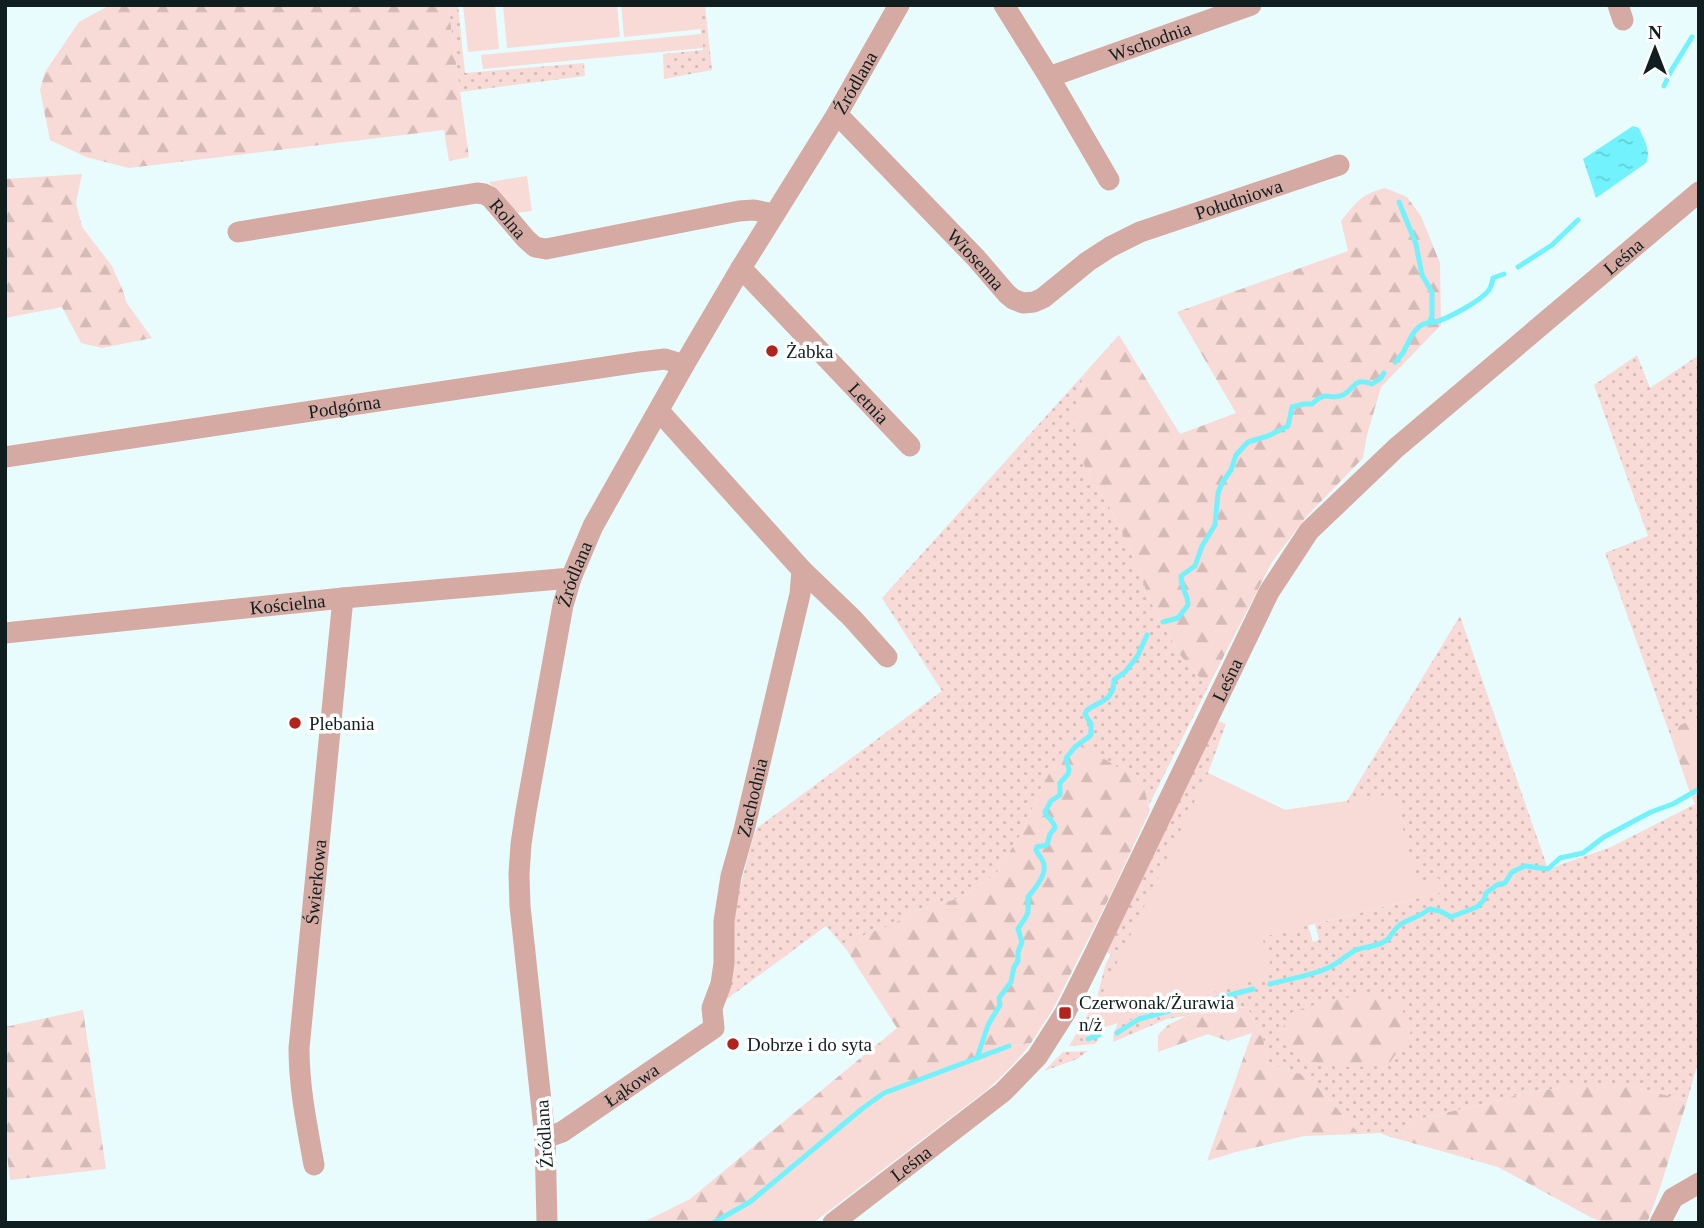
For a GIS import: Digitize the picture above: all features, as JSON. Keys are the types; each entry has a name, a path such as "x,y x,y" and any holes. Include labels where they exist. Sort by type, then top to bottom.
{"street":[{"name":"Źródlana","path":"547,1223 545,1138 522,935 519,874 526,811 571,578 593,526 684,365 837,114 899,5"},
{"path":"1004,5 1109,180"},
{"name":"Wschodnia","path":"1049,77 1251,5"},
{"name":"Wiosenna","path":"837,114 976,258 1007,295 1023,303 1043,298 1087,262 1139,232"},
{"name":"Południowa","path":"1139,232 1339,165"},
{"name":"Leśna","path":"833,1223 1003,1091 1043,1048 1065,1013 1096,953 1269,592 1310,531 1396,448 1699,192"},
{"name":"Rolna","path":"238,232 477,193 490,197 535,247 546,249 739,211 754,210 774,214"},
{"name":"Letnia","path":"741,268 910,446"},
{"name":"Podgórna","path":"5,457 639,362 665,359 684,365"},
{"path":"659,411 802,570 852,618 887,657"},
{"name":"Zachodnia","path":"714,1028 712,1008 721,984 724,921 731,876 800,594 802,570"},
{"name":"Kościelna","path":"5,633 343,598 571,578"},
{"name":"Świerkowa","path":"314,1165 302,1096 299,1048 343,598"},
{"name":"Łąkowa","path":"545,1138 562,1132 714,1028"},
{"path":"1660,1223 1673,1198 1699,1184"}],"green space":[{"path":"110,5 448,5 469,157 449,161 444,130 129,168 86,157 50,140 40,90 45,72 79,22"},
{"path":"448,5 458,5 465,73 584,63 585,76 460,92"},
{"path":"463,5 495,5 499,49 468,52"},
{"path":"503,5 617,5 620,37 507,48"},
{"path":"621,5 698,5 701,29 624,37"},
{"path":"698,5 705,5 712,70 664,79 663,54 703,50"},
{"path":"701,34 703,48 483,69 481,55"},
{"path":"82,174 76,203 82,227 112,266 126,302 152,338 102,348 81,343 62,307 5,318 5,179"},
{"path":"527,176 532,211 515,213 489,182"},
{"path":"1385,188 1407,197 1421,216 1440,263 1441,325 1381,387 1363,458 1306,517 1272,562 1208,687 1180,655 1149,599 1134,557 1110,508 1087,473 1077,444 1073,415 1084,374 1119,335 1180,434 1236,413 1177,312 1348,251 1341,221 1364,196"},
{"path":"1637,355 1650,388 1699,355 1699,717 1678,726 1673,743 1605,553 1648,536 1594,385"},
{"path":"1084,374 1079,392 1087,473 1110,508 1134,557 1149,599 1180,655 1208,687 1149,805 1141,782 1041,788 1022,832 996,874 960,898 914,911 892,925 866,934 846,949 826,926 716,1007 736,903 757,828 942,691 882,598"},
{"path":"1460,616 1548,869 1611,847 1699,802 1699,1059 1687,1101 1631,1086 1577,1086 1529,1092 1426,1117 1391,1137 1380,1133 1359,1134 1306,1076 1269,1064 1263,1039 1247,1007 1167,1019 1113,1042 1121,1016 1262,937 1308,925 1313,942 1319,940 1315,924 1443,892 1439,879 1276,919 1415,879 1394,794 1103,1016 1095,1044 1069,1046 1097,997 1106,963 1111,955 1107,952 1216,720 1226,724 1208,773 1285,810 1347,801"},
{"path":"1699,717 1699,802 1695,804 1673,743 1678,726"},
{"path":"1070,738 1142,782 1150,810 1053,1009 1031,1043 1009,1046 884,1093 750,1202 713,1223 642,1223 690,1199 897,1028 846,949 866,934 892,925 914,911 960,898 996,874 1022,832 1041,788"},
{"path":"1208,773 1285,810 1348,803 1394,793 1417,883 1439,878 1443,892 1262,937 1273,973 1087,1033 1103,992"},
{"path":"1375,994 1400,1003 1411,1032 1388,1065 1342,1067 1321,1064 1299,1055 1282,1040 1284,1024 1292,1012 1330,1000"},
{"path":"1247,1007 1263,1039 1269,1064 1306,1076 1359,1134 1304,1136 1207,1161 1252,1033 1228,1041 1208,1034 1158,1052 1158,1035 1168,1025 1186,1016"},
{"path":"83,1010 106,1169 10,1180 5,1137 5,1027"},
{"path":"1031,1043 987,1090 813,1223 713,1223 750,1202 884,1093 1009,1046"},
{"path":"1088,1051 1077,1059 1044,1071 1063,1052"},
{"path":"1577,1086 1631,1086 1687,1101 1647,1223 1607,1223 1592,1218 1498,1167 1391,1137 1426,1117 1529,1092"}],"water":[{"path":"1633,126 1639,128 1646,145 1646,163 1596,198 1583,159"}],"waterway":[{"path":"1664,86 1692,37"},
{"path":"1399,202 1416,244 1422,275 1432,292 1432,316 1429,323"},
{"path":"1518,267 1552,245 1578,220"},
{"path":"1395,362 1420,326 1448,317 1474,303 1491,287 1493,278 1504,274"},
{"path":"1163,622 1178,618 1188,605 1181,576 1195,566 1202,546 1215,525 1218,493 1236,455 1248,442 1288,426 1292,407 1312,404 1325,396 1343,395 1358,383 1372,384 1384,373"},
{"path":"977,1058 988,1025 1000,1005 999,998 1011,982 1018,961 1022,942 1018,929 1027,914 1028,897 1044,870 1036,850 1037,847 1047,845 1055,828 1045,812 1051,801 1060,795 1060,783 1069,770 1066,758 1091,735 1091,724 1085,714 1087,710 1109,696 1114,680 1125,672 1137,657 1147,635"},
{"path":"1270,984 1321,971 1356,950 1383,942 1401,924 1429,909 1451,917 1477,907 1484,900 1486,893 1505,883 1512,872 1525,866 1548,869 1560,858 1583,853 1604,837 1699,789"},
{"path":"1117,1033 1139,1019 1253,989"},
{"path":"1088,1039 1099,1035"},
{"path":"713,1223 750,1202 884,1093 1009,1046"}],"place":[{"name":"Żabka","path":"772,351"},
{"name":"Plebania","path":"295,723"},
{"name":"Czerwonak/Żurawia n/ż","path":"1065,1013"},
{"name":"Dobrze i do syta","path":"733,1044"}]}
